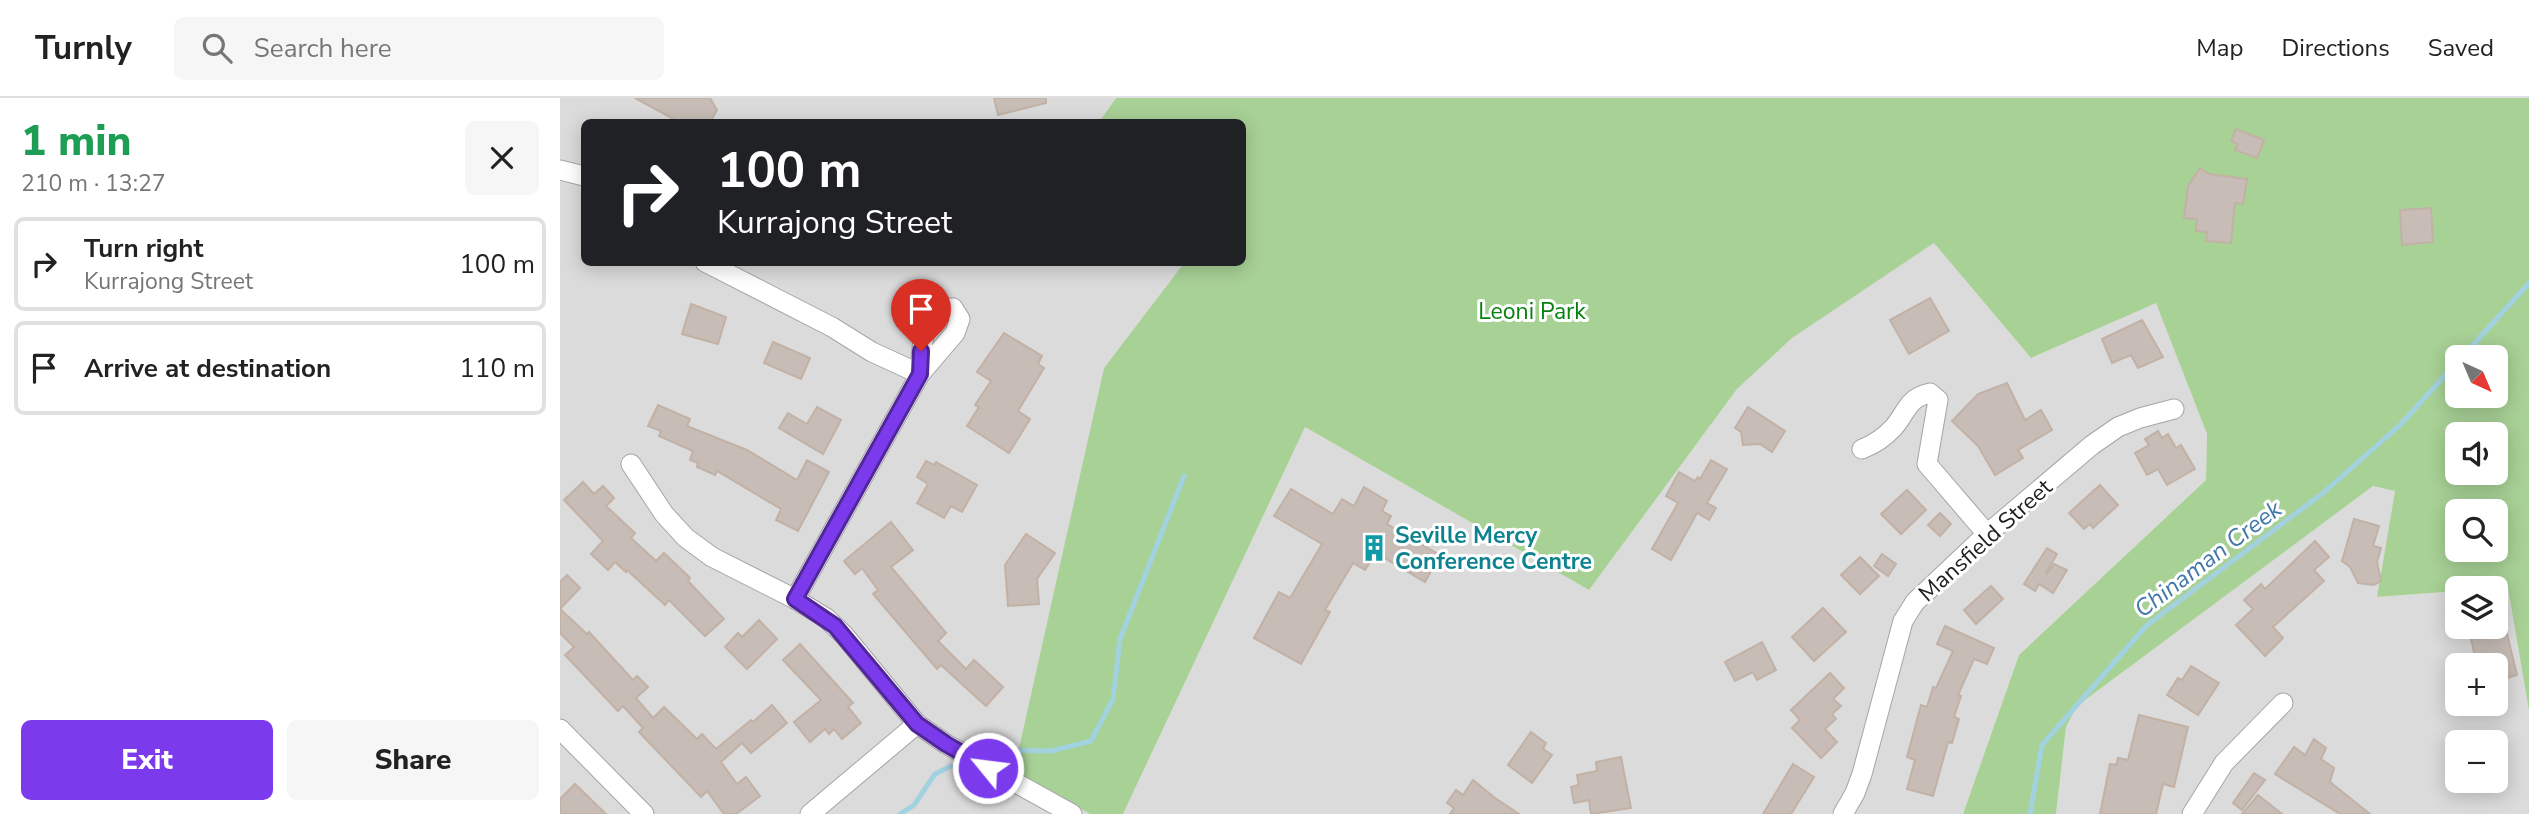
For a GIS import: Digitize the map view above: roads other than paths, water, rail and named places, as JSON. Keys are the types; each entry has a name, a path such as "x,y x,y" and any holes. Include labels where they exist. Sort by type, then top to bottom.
{"street":[{"path":"560,170 581,175"},
{"path":"713,266 832,327 884,359 920,374 795,599"},
{"path":"1862,449 1875,444 1895,426 1906,407 1920,395 1930,393 1938,400 1927,464 1987,534"},
{"name":"Mansfield Street","path":"1843,814 1862,774 1903,621 1915,602 1987,534 2092,444 2118,427 2174,408"},
{"path":"631,464 664,514 692,544 795,599 835,626 917,724 946,744 1072,814"},
{"path":"2192,814 2224,762 2283,703"},
{"path":"810,814 917,724"},
{"path":"560,729 644,814"}],"waterway":[{"name":"Chinaman Creek","path":"2473,345 2529,283"},
{"name":"Chinaman Creek","path":"2030,814 2042,745 2146,626 2323,493 2400,425 2445,375"},
{"path":"1001,750 1051,751 1091,741 1113,699 1120,639 1184,476"},
{"path":"900,814 914,805 935,774 951,766"}],"place":[{"name":"Seville Mercy Conference Centre","path":"1374,548"}],"park label":[{"name":"Leoni Park","path":"1532,311"}]}
